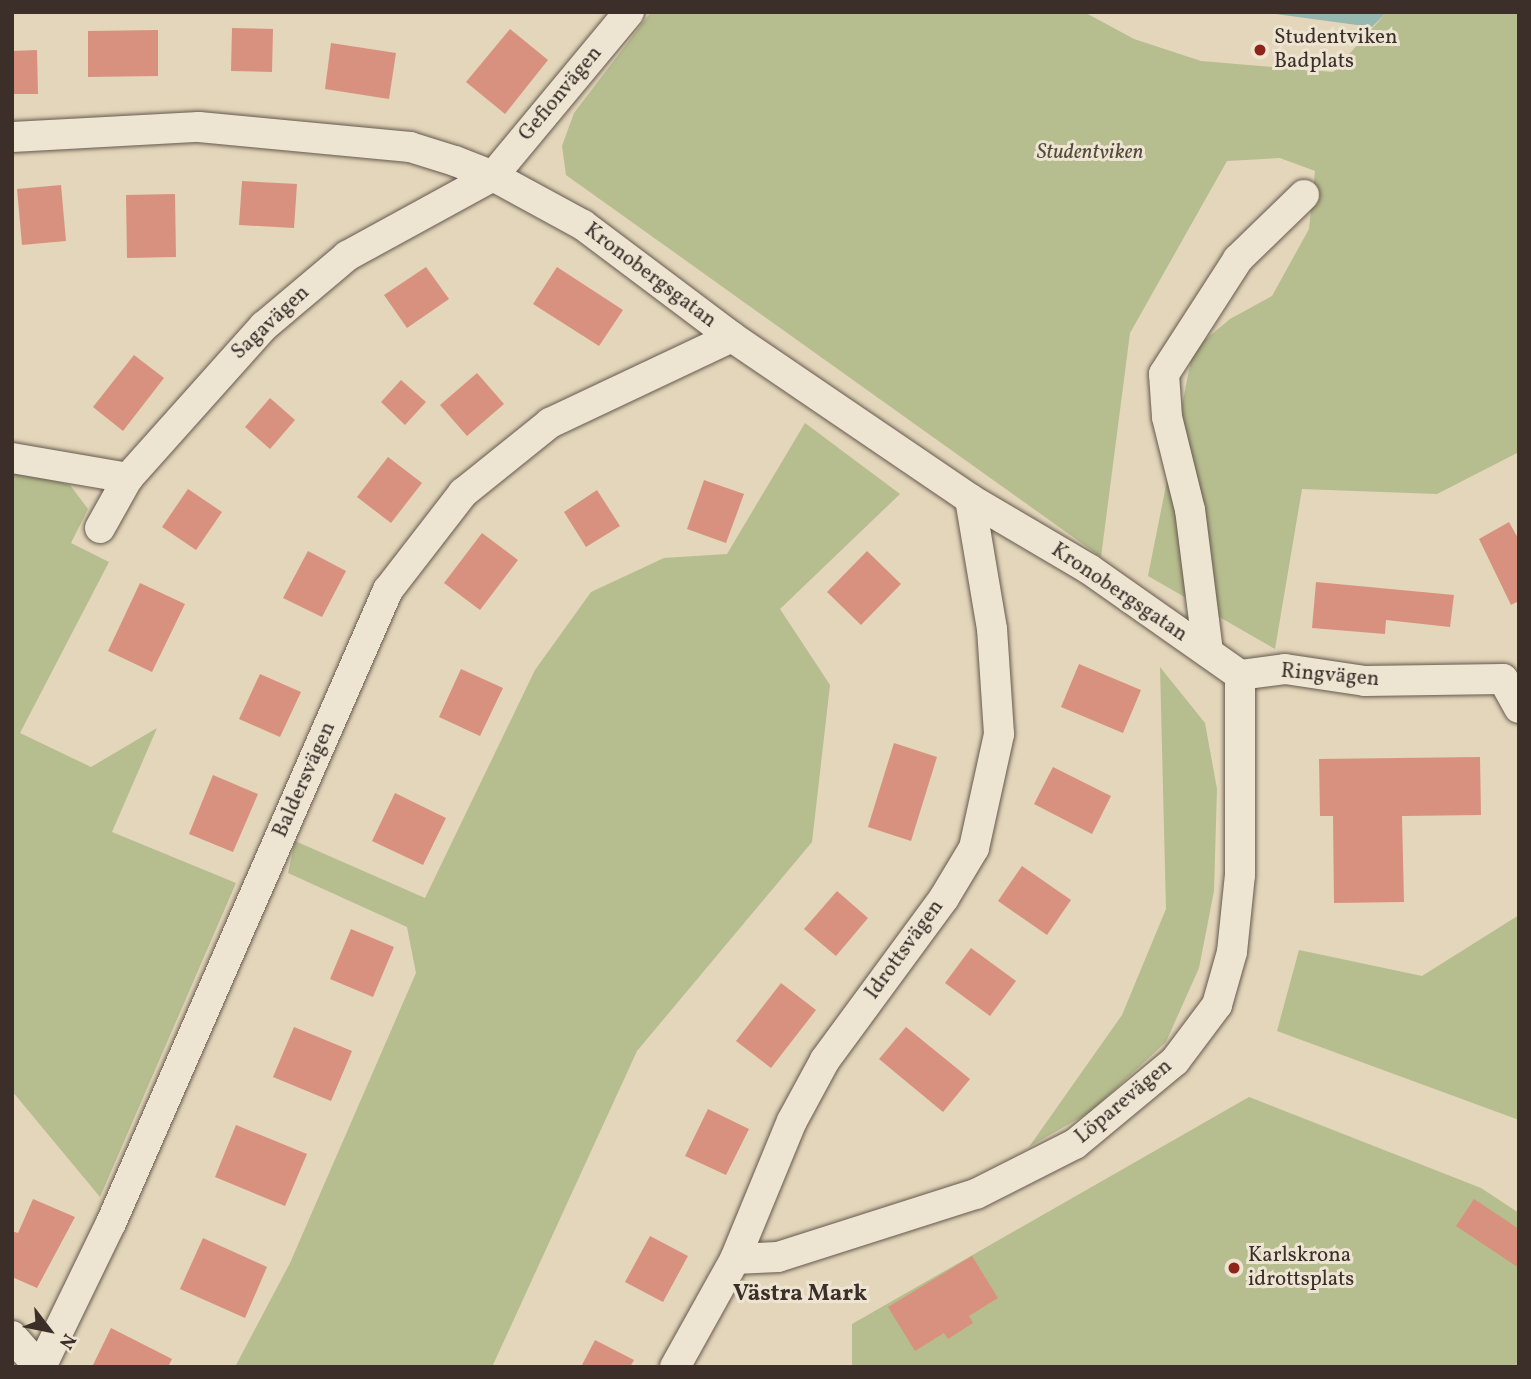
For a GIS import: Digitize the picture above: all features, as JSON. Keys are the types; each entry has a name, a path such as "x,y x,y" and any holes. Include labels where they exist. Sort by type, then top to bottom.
{"street":[{"name":"Gefionvägen","path":"493,176 629,12"},
{"name":"Kronobergsgatan","path":"12,136 199,127 410,146 493,176 583,225 732,337 970,499 1088,569 1208,652"},
{"name":"Sagavägen","path":"100,528 128,478 264,326 347,256 493,176"},
{"path":"1240,675 1208,652 1190,510 1167,417 1164,374 1238,259 1304,195"},
{"name":"Baldersvägen","path":"40,1367 111,1223 387,590 463,493 550,423 732,337"},
{"path":"12,457 128,478"},
{"name":"Idrottsvägen","path":"675,1367 735,1259 792,1121 825,1059 944,898 974,848 999,734 992,629 970,499"},
{"name":"Ringvägen","path":"1240,675 1285,669 1365,681 1511,674 1519,708"},
{"name":"Löparevägen","path":"735,1259 778,1257 976,1194 1075,1143 1164,1072 1217,1005 1232,952 1240,876 1240,675"},
{"path":"12,1336 40,1367"}],"green space":[{"name":"Studentviken","path":"651,12 1084,12 1134,39 1201,61 1333,72 1387,12 1519,12 1519,452 1437,494 1302,489 1275,649 1148,576 1193,350 1230,319 1272,296 1309,229 1315,171 1280,158 1227,161 1130,333 1101,557 566,175 562,146 574,113"},
{"path":"805,423 900,494 780,609 830,685 812,842 637,1051 492,1367 235,1367 290,1263 416,973 407,927 288,873 295,841 425,898 535,670 591,592 664,558 727,554"},
{"path":"12,471 70,485 88,509 71,543 109,562 20,733 91,767 157,728 112,832 236,883 100,1197 12,1091"},
{"path":"1160,667 1205,723 1217,789 1214,891 1199,968 1166,1042 1090,1112 1029,1147 1122,1015 1166,909"},
{"path":"1519,915 1519,1120 1277,1031 1299,950 1422,976"},
{"name":"Karlskrona idrottsplats","path":"1249,1097 1481,1188 1519,1213 1519,1367 852,1367 852,1324"}],"water":[{"path":"1260,12 1387,12 1372,27"}],"building":[{"path":"232,28 273,29 272,72 231,71"},
{"path":"510,29 548,60 505,114 466,82"},
{"path":"158,30 158,76 88,77 88,31"},
{"path":"331,43 396,53 389,99 325,89"},
{"path":"37,50 38,94 12,94 12,51"},
{"path":"242,181 297,184 294,228 239,225"},
{"path":"61,185 66,241 22,245 17,189"},
{"path":"175,194 176,257 127,258 126,195"},
{"path":"426,267 449,299 407,328 384,295"},
{"path":"557,267 623,310 599,346 533,304"},
{"path":"134,355 164,378 123,431 93,407"},
{"path":"477,373 504,404 467,436 440,405"},
{"path":"401,380 426,402 405,425 381,402"},
{"path":"270,398 295,420 270,449 245,427"},
{"path":"388,457 422,483 391,523 357,497"},
{"path":"704,480 744,494 726,543 687,529"},
{"path":"188,489 222,512 196,550 162,527"},
{"path":"597,490 620,526 586,547 564,512"},
{"path":"1509,522 1519,540 1519,601 1511,605 1479,539"},
{"path":"482,533 518,560 480,610 444,583"},
{"path":"308,551 346,571 322,617 283,598"},
{"path":"867,551 901,584 861,625 827,592"},
{"path":"1316,582 1454,595 1450,627 1386,620 1385,634 1312,628"},
{"path":"140,583 185,604 152,672 108,651"},
{"path":"1079,664 1141,690 1123,733 1061,707"},
{"path":"461,669 503,688 480,736 439,717"},
{"path":"260,674 301,692 280,737 239,719"},
{"path":"894,743 937,757 911,841 868,827"},
{"path":"1480,757 1481,815 1402,816 1404,902 1334,903 1333,816 1320,816 1319,759"},
{"path":"1053,767 1111,796 1092,834 1034,804"},
{"path":"213,775 258,794 233,852 189,834"},
{"path":"395,793 446,818 423,865 372,841"},
{"path":"1022,866 1071,900 1047,935 998,901"},
{"path":"837,891 868,918 836,956 804,929"},
{"path":"351,929 394,947 373,997 330,979"},
{"path":"971,948 1016,981 990,1016 945,983"},
{"path":"781,983 816,1010 771,1068 736,1041"},
{"path":"294,1027 352,1051 331,1101 273,1077"},
{"path":"906,1027 970,1079 943,1112 879,1059"},
{"path":"708,1109 749,1129 726,1175 685,1156"},
{"path":"236,1125 307,1154 285,1206 215,1177"},
{"path":"33,1199 75,1217 37,1288 12,1277 12,1231 18,1233"},
{"path":"1474,1199 1519,1229 1519,1268 1456,1226"},
{"path":"650,1236 688,1256 663,1302 625,1282"},
{"path":"203,1238 267,1267 245,1318 180,1289"},
{"path":"972,1256 998,1298 969,1316 973,1323 948,1339 944,1333 915,1351 888,1307"},
{"path":"111,1328 172,1359 168,1367 92,1367"},
{"path":"595,1340 634,1360 630,1367 581,1367"}],"place":[{"name":"Studentviken Badplats","path":"1260,50"},
{"name":"Karlskrona idrottsplats","path":"1234,1268"}],"district":[{"name":"Västra Mark","path":"800,1294"}]}
